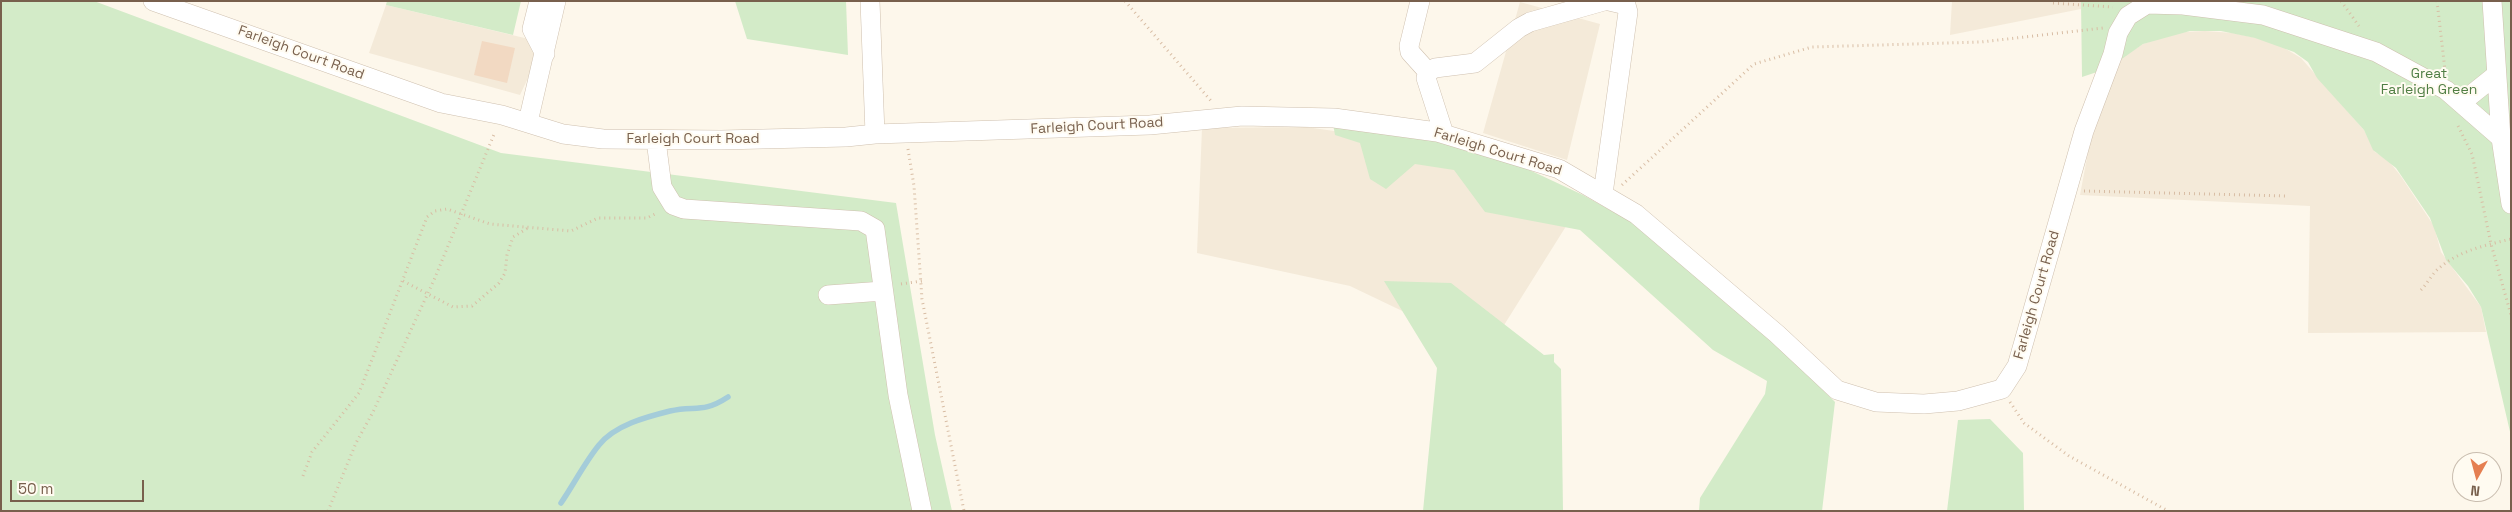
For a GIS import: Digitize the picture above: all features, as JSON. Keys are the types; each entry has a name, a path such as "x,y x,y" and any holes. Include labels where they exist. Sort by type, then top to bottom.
{"street":[{"name":"Farleigh Court Road","path":"153,1 441,103 502,115 563,134 603,140 846,137 875,134 1150,125 1242,116 1334,118 1444,134 1559,169 1636,214 1778,334 1837,390 1876,402 1924,404 1958,401 2002,388 2017,366 2084,131 2125,21"},
{"path":"539,1 532,29 545,54"},
{"path":"528,122 556,1"},
{"path":"870,1 875,134"},
{"path":"1420,1 1409,46 1410,52 1428,72"},
{"path":"1444,134 1426,78 1428,72 1435,68 1475,63 1519,28 1530,22 1604,1"},
{"path":"1606,196 1628,12 1626,6 1609,1"},
{"path":"2492,1 2501,138 2511,204"},
{"path":"2125,21 2147,4 2183,5 2263,15 2376,52 2446,90 2501,138"},
{"path":"2461,103 2496,75"},
{"path":"656,140 662,187 673,205 684,209 861,221 875,229 898,395 922,511"},
{"path":"828,295 883,291"}],"path":[{"path":"1125,1 1225,117"},
{"path":"2437,1 2446,90"},
{"path":"1606,196 1754,64 1812,47 1981,42 2125,21 2121,8 2054,2"},
{"path":"328,511 356,443 373,412 428,293 502,115"},
{"path":"2457,124 2472,154 2490,244 2511,315"},
{"path":"906,134 914,186 922,300 964,511"},
{"path":"2068,188 2084,191 2286,196"},
{"path":"303,476 312,452 359,393 427,217 435,211 447,209 461,216 490,224 571,231 598,218 648,218 673,205"},
{"path":"403,281 453,306 472,306 499,284 505,273 507,255 513,237 528,228"},
{"path":"2422,290 2438,269 2464,253 2511,239"},
{"path":"2002,388 2024,423 2046,440 2069,456 2168,511"}],"shaded area":[{"path":"1952,1 2081,1 2081,9 1950,35"},
{"path":"1520,2 1600,24 1567,160 1483,133"},
{"path":"386,5 533,40 536,61 520,95 369,53"},
{"path":"2184,32 2233,33 2261,39 2281,46 2301,58 2364,130 2375,152 2388,160 2400,175 2434,226 2441,252 2481,307 2486,332 2308,333 2310,206 2080,195 2089,147 2116,61 2143,44 2163,37"},
{"path":"1306,127 1355,134 1580,204 1484,357 1419,319 1350,286 1197,253 1202,128"}],"green space":[{"path":"1,1 94,1 501,153 896,203 935,435 952,511 1,511"},
{"path":"387,1 521,1 513,35 386,5"},
{"path":"735,1 846,1 848,55 747,39"},
{"name":"Great Farleigh Green","path":"2081,1 2511,1 2511,436 2481,307 2468,286 2446,260 2430,218 2396,168 2373,150 2364,130 2317,78 2308,62 2294,52 2255,38 2221,31 2190,31 2143,44 2109,68 2082,77"},
{"path":"1333,124 1429,138 1508,160 1583,195 1642,228 1776,342 1835,402 1822,511 1699,511 1700,498 1765,394 1767,381 1713,350 1580,230 1485,212 1454,170 1415,164 1386,189 1370,179 1360,143 1335,135"},
{"path":"1384,281 1451,283 1544,355 1554,354 1554,362 1561,369 1563,511 1423,511 1437,368"},
{"path":"1990,419 2023,453 2024,511 1947,511 1958,420"}],"building":[{"path":"482,41 515,48 507,83 474,75"}],"waterway":[{"path":"561,503 599,445 613,432 651,416 679,409 711,406 728,397"}]}
